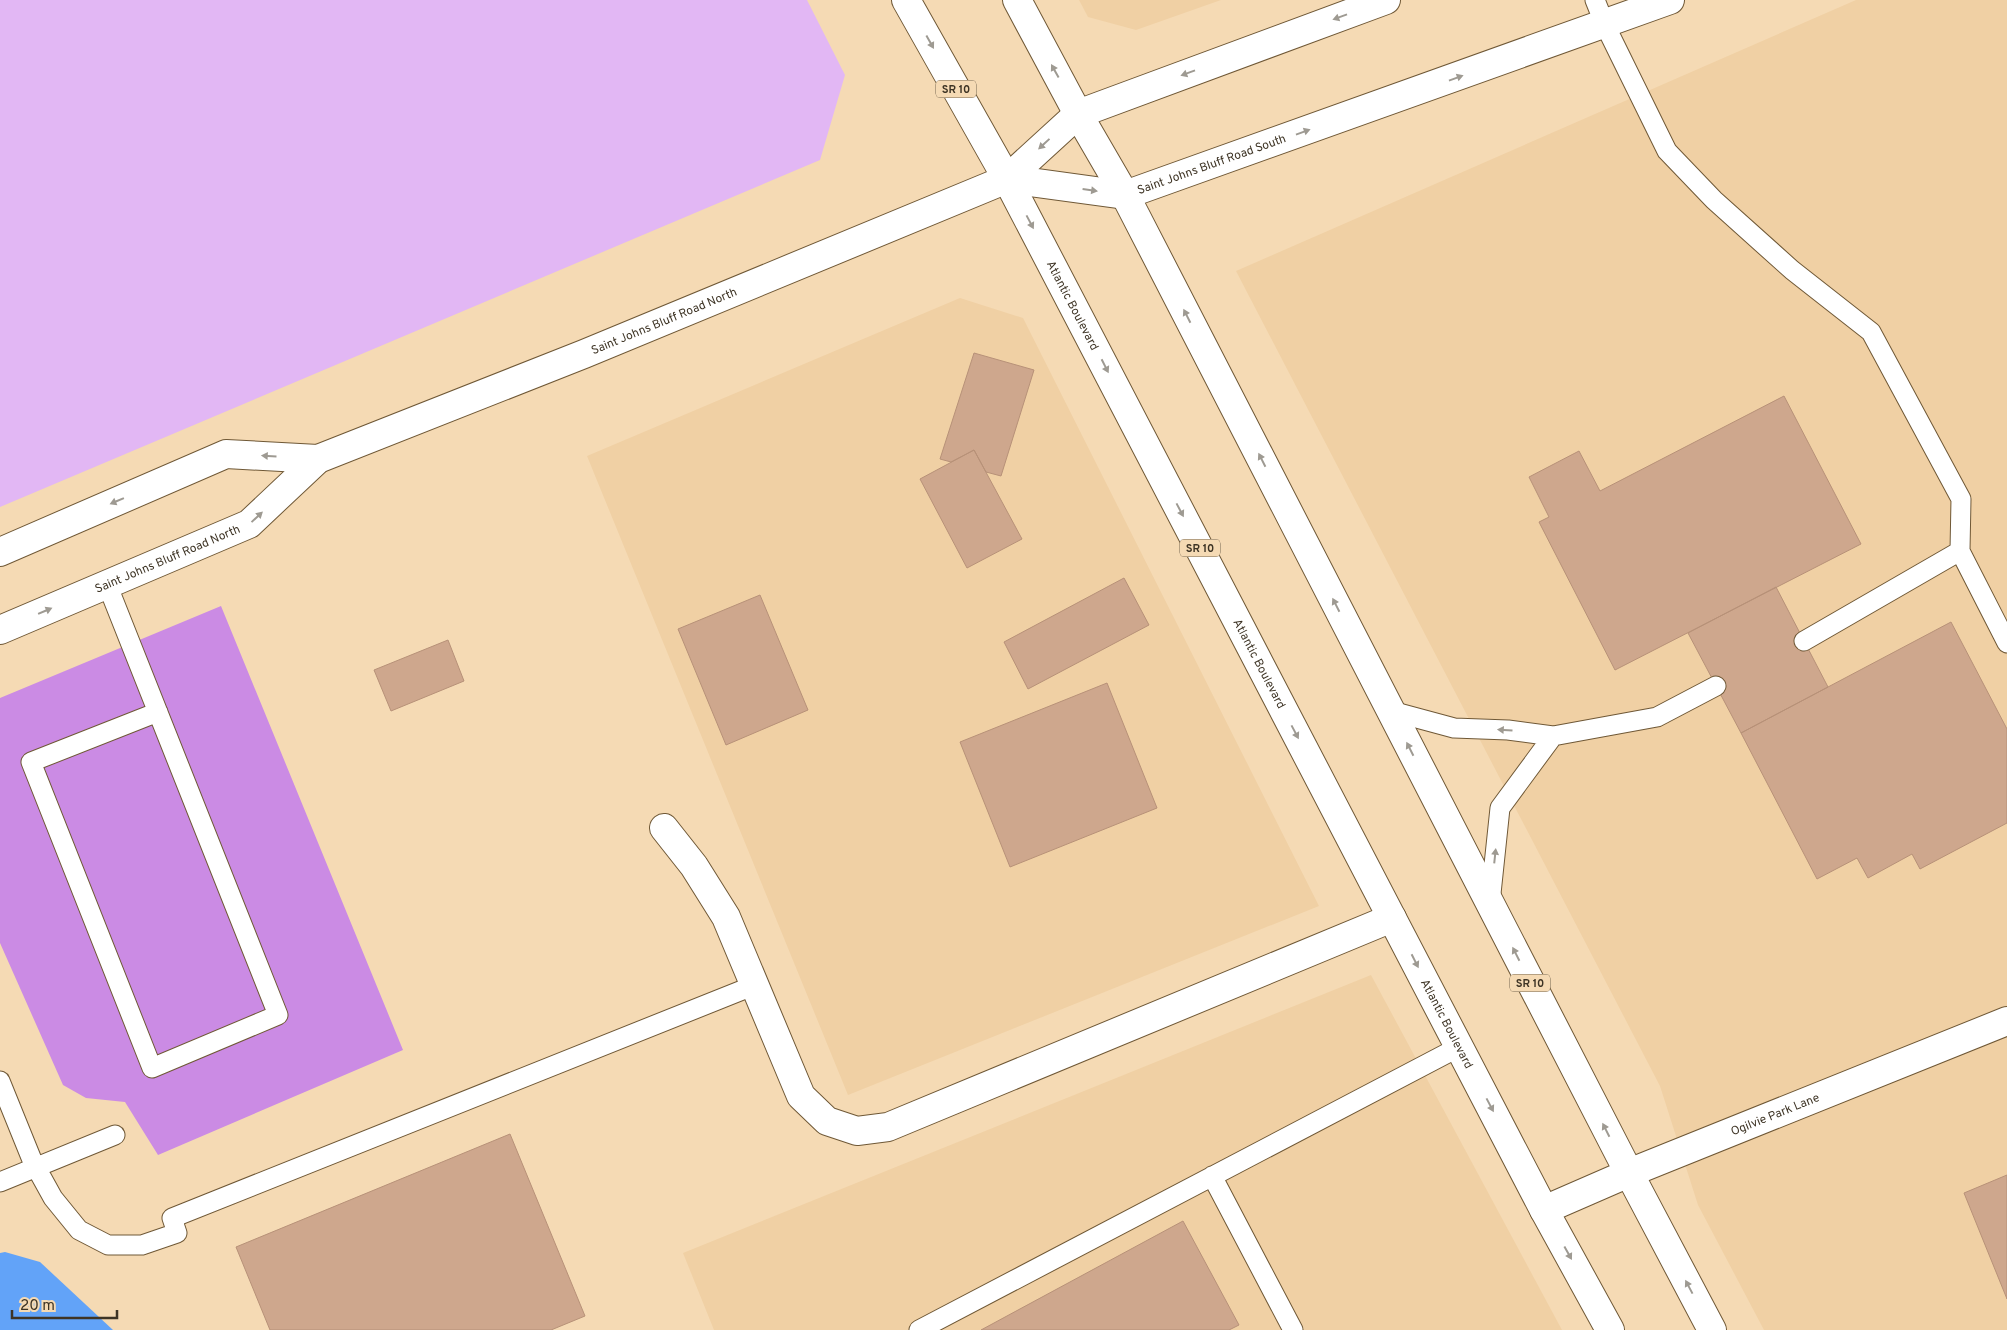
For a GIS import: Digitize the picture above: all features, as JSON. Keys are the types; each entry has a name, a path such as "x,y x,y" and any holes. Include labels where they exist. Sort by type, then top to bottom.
{"main road":[{"name":"Atlantic Boulevard","path":"906,0 1007,179 1544,1210 1610,1330"},
{"name":"SR 10","path":"1017,0 1078,114 1125,196 1490,905 1712,1330"},
{"name":"Saint Johns Bluff Road South","path":"1007,179 1125,196 1670,0"},
{"path":"1007,179 1078,114 1372,2"},
{"name":"Saint Johns Bluff Road North","path":"0,630 249,524 318,459 594,351 1007,179"},
{"name":"Saint Johns Bluff Road North","path":"0,552 226,454 318,459"},
{"path":"664,828 694,866 726,917 801,1096 827,1121 858,1131 888,1127 1392,918"},
{"name":"Ogilvie Park Lane","path":"1544,1210 1629,1173 2007,1021"}],"lane":[{"path":"1595,0 1604,25 1667,151 1714,200 1792,270 1871,332 1961,499 1960,552 2007,643"},
{"path":"1804,641 1960,552"},
{"path":"107,584 158,712 278,1015 152,1068 31,762 158,712"},
{"path":"1391,712 1454,728 1508,730 1554,736 1657,717 1716,686"},
{"path":"1490,905 1500,808 1554,736"},
{"path":"0,1081 36,1167 53,1198 79,1230 108,1245 142,1245 177,1232 172,1218 755,985"},
{"path":"919,1330 1460,1047"},
{"path":"0,1182 115,1135"},
{"path":"1212,1176 1294,1330"}],"shaded area":[{"path":"0,0 807,0 845,75 820,160 0,507"},
{"path":"1079,0 1221,0 1136,30 1088,17"},
{"path":"1856,0 2007,0 2007,1330 1764,1330 1698,1205 1660,1086 1236,271"},
{"path":"960,298 1023,318 1319,906 848,1095 587,456"},
{"path":"221,606 403,1050 158,1155 125,1102 86,1098 63,1085 0,943 0,698"},
{"path":"1371,975 1562,1330 714,1330 683,1253"}],"water":[{"path":"5,1252 40,1262 113,1330 0,1330 0,1253"}],"building":[{"path":"974,353 1034,370 1001,476 986,472 974,450 951,462 940,459"},
{"path":"1784,396 1861,544 1615,670 1539,522 1549,517 1529,477 1579,451 1600,491"},
{"path":"974,450 1022,539 967,568 920,479"},
{"path":"1124,578 1149,625 1028,689 1004,642"},
{"path":"1776,587 1828,687 1741,733 1688,633"},
{"path":"760,595 808,710 726,745 678,629"},
{"path":"1951,622 2007,729 2007,823 1920,869 1912,854 1868,878 1857,858 1817,879 1741,733"},
{"path":"448,640 464,681 391,711 374,670"},
{"path":"1107,683 1157,808 1010,867 960,742"},
{"path":"510,1134 585,1316 551,1330 270,1330 236,1247"},
{"path":"2007,1175 2007,1299 1964,1193"},
{"path":"1183,1221 1239,1325 1229,1330 981,1330"}]}
